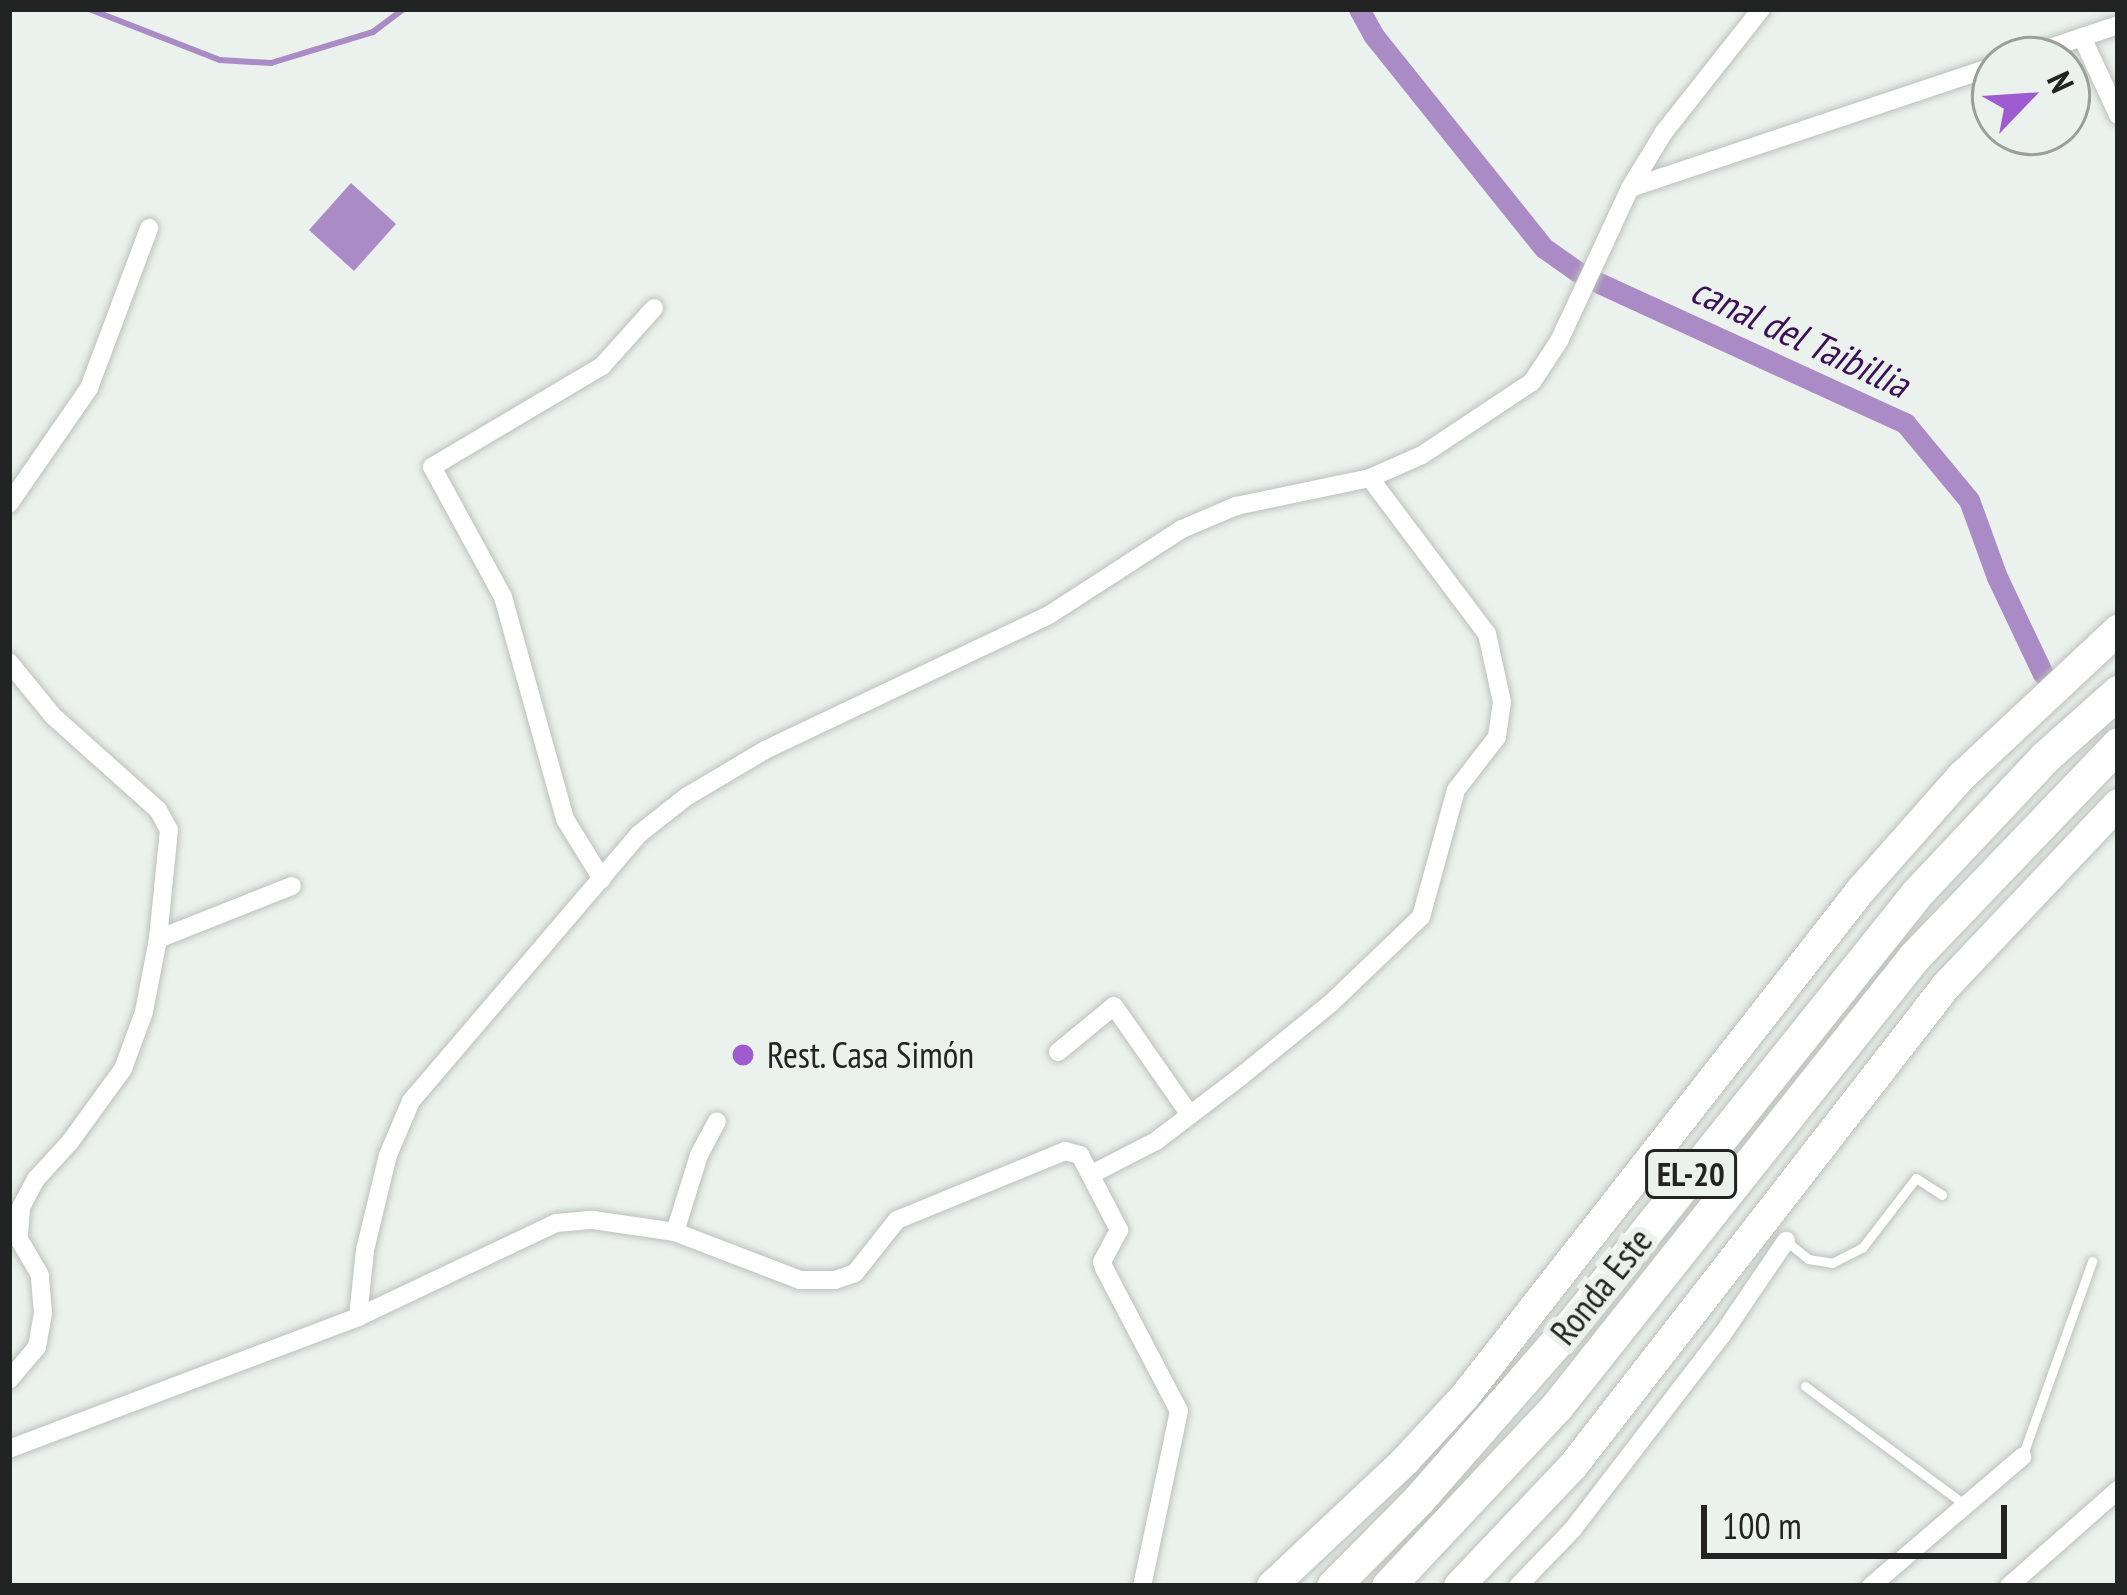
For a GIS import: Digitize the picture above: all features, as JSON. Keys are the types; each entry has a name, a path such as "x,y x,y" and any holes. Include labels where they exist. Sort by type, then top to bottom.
{"highway":[{"path":"1272,1586 1390,1476 1465,1396 1861,890 2021,719 2118,630"},
{"name":"Ronda Este","path":"1333,1586 1477,1435 1903,908 2045,757 2118,692"},
{"name":"Ronda Este","path":"1392,1586 1557,1406 1914,957 2117,745"},
{"path":"1459,1586 1573,1466 1946,986 2109,812"}],"street":[{"path":"358,1317 365,1250 388,1155 411,1101 639,834 686,797 784,741 1049,615 1182,529 1236,506 1370,478 1422,455 1532,382 1559,341 1630,188 1664,132 1760,9"},
{"path":"2085,36 2118,25"},
{"path":"2091,56 2118,115"},
{"path":"1630,188 1971,74"},
{"path":"9,504 89,388 149,228"},
{"path":"602,879 565,819 503,597 432,467 602,366 654,308"},
{"path":"1092,1174 1156,1141 1190,1115 1331,1003 1420,916 1456,790 1497,737 1502,702 1487,634 1370,478"},
{"path":"9,662 53,716 158,810 169,830 158,939 144,1012 123,1069 70,1142 36,1179 21,1208 14,1236 40,1276 43,1313 37,1347 9,1380"},
{"path":"158,939 292,886"},
{"path":"1058,1052 1114,1006 1190,1115"},
{"path":"675,1232 698,1155 717,1121"},
{"path":"9,1449 358,1317 556,1223 638,1223 675,1232 783,1274 835,1280 855,1273 897,1220 1064,1151 1080,1155 1119,1230 1102,1262 1179,1411 1168,1483 1142,1586"},
{"path":"1517,1586 1573,1529 1786,1241"},
{"path":"1871,1586 2023,1457"},
{"path":"2009,1586 2118,1490"}],"lane":[{"path":"1786,1241 1808,1258 1832,1263 1862,1248 1916,1178 1942,1195"},
{"path":"2023,1457 2092,1261"},
{"path":"1805,1386 1964,1505"}],"shaded area":[{"path":"351,183 396,224 354,271 309,230"}],"waterway":[{"path":"89,9 220,60 271,63 373,32 403,9"},
{"name":"canal del Taibillia","path":"1359,9 1374,36 1544,248 1578,272"},
{"name":"canal del Taibillia","path":"1599,283 1905,423 1969,500 1997,577 2043,674"}],"place":[{"name":"Rest. Casa Simón","path":"743,1055"}]}
